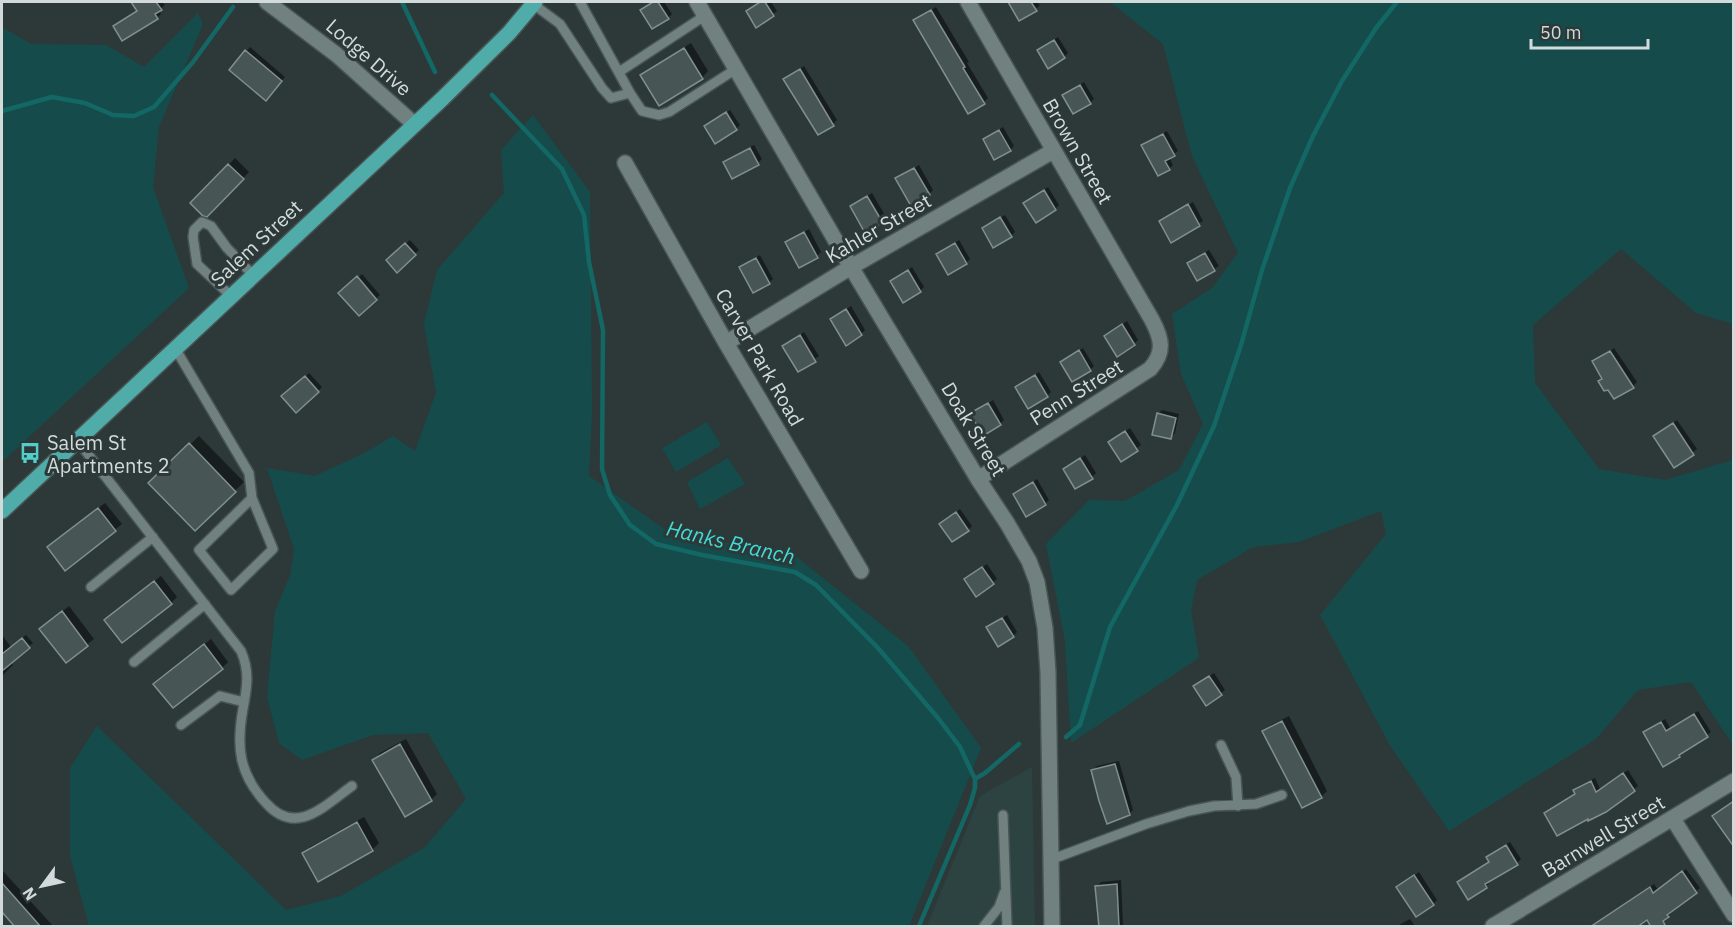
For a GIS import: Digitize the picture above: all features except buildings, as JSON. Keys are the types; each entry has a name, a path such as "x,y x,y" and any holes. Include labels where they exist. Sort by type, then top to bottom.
{"main road":[{"name":"Salem Street","path":"2,511 510,33 534,2"}],"street":[{"name":"Lodge Drive","path":"267,2 337,55 414,124"},
{"name":"Doak Street","path":"697,2 851,267 1029,561 1042,604 1048,672 1052,927"},
{"name":"Brown Street","path":"968,2 1152,320"},
{"name":"Kahler Street","path":"726,343 851,267 1053,150"},
{"name":"Carver Park Road","path":"625,163 726,343 861,571"},
{"name":"Penn Street","path":"978,479 1150,369 1161,352 1161,342 1152,320"},
{"name":"Barnwell Street","path":"1493,927 1734,781"},
{"path":"1673,819 1734,915"}],"lane":[{"path":"534,2 560,24 611,98 630,93"},
{"path":"580,2 642,111 659,115 669,112 736,69"},
{"path":"617,70 706,15"},
{"path":"231,296 196,264 193,237 194,231 202,222 211,226 227,248 253,275"},
{"path":"175,348 249,473 252,498 273,549 231,590 198,550 252,498"},
{"path":"77,440 241,651 246,663 248,680 239,749 245,774 256,793 274,812 287,819 299,820 313,814 352,786"},
{"path":"91,587 153,537"},
{"path":"134,662 205,604"},
{"path":"181,725 220,696 244,702"},
{"path":"1221,745 1236,777 1238,806"},
{"path":"1050,860 1146,824 1214,806 1256,804 1282,795"},
{"path":"1003,815 1007,927"},
{"path":"984,927 999,907 1006,888"}],"shaded area":[{"path":"1110,2 1733,2 1733,324 1696,313 1621,249 1533,325 1535,383 1599,469 1665,480 1733,460 1733,745 1691,682 1638,690 1596,739 1449,831 1391,747 1320,615 1386,534 1381,511 1299,542 1253,547 1197,580 1191,610 1199,658 1071,743 1065,641 1046,544 1089,500 1125,501 1179,470 1203,424 1181,374 1172,314 1212,288 1238,253 1192,156 1163,44"},
{"path":"198,13 203,24 159,127 153,187 189,288 2,462 2,27 31,44 106,45 144,67"},
{"path":"533,115 590,192 592,412 589,476 674,536 788,550 908,646 981,748 909,926 89,926 70,856 70,768 97,726 286,910 341,896 424,848 466,799 428,733 373,735 302,760 279,743 267,697 275,611 290,576 294,549 267,468 315,476 366,452 393,436 415,451 436,393 424,324 437,270 504,193 501,150"},
{"path":"707,422 721,445 676,472 662,448"},
{"path":"728,458 745,484 700,509 687,482"},
{"path":"1032,767 1035,926 927,926 980,796"}],"waterway":[{"name":"Hanks Branch","path":"402,2 435,72"},
{"path":"1066,737 1080,725 1110,627 1177,505 1214,426 1241,345 1262,270 1290,188 1313,136 1342,81 1376,28 1397,2"},
{"name":"Hanks Branch","path":"2,111 52,97 85,103 113,115 134,116 154,107 193,62 233,7"},
{"name":"Hanks Branch","path":"492,95 562,169 584,215 589,262 603,330 602,469 610,495 630,525 656,544 795,572 816,585 878,648 960,747 975,779 975,788 919,926"},
{"path":"975,779 1019,744"}],"place":[{"name":"Salem St Apartments 2","path":"30,453"}]}
